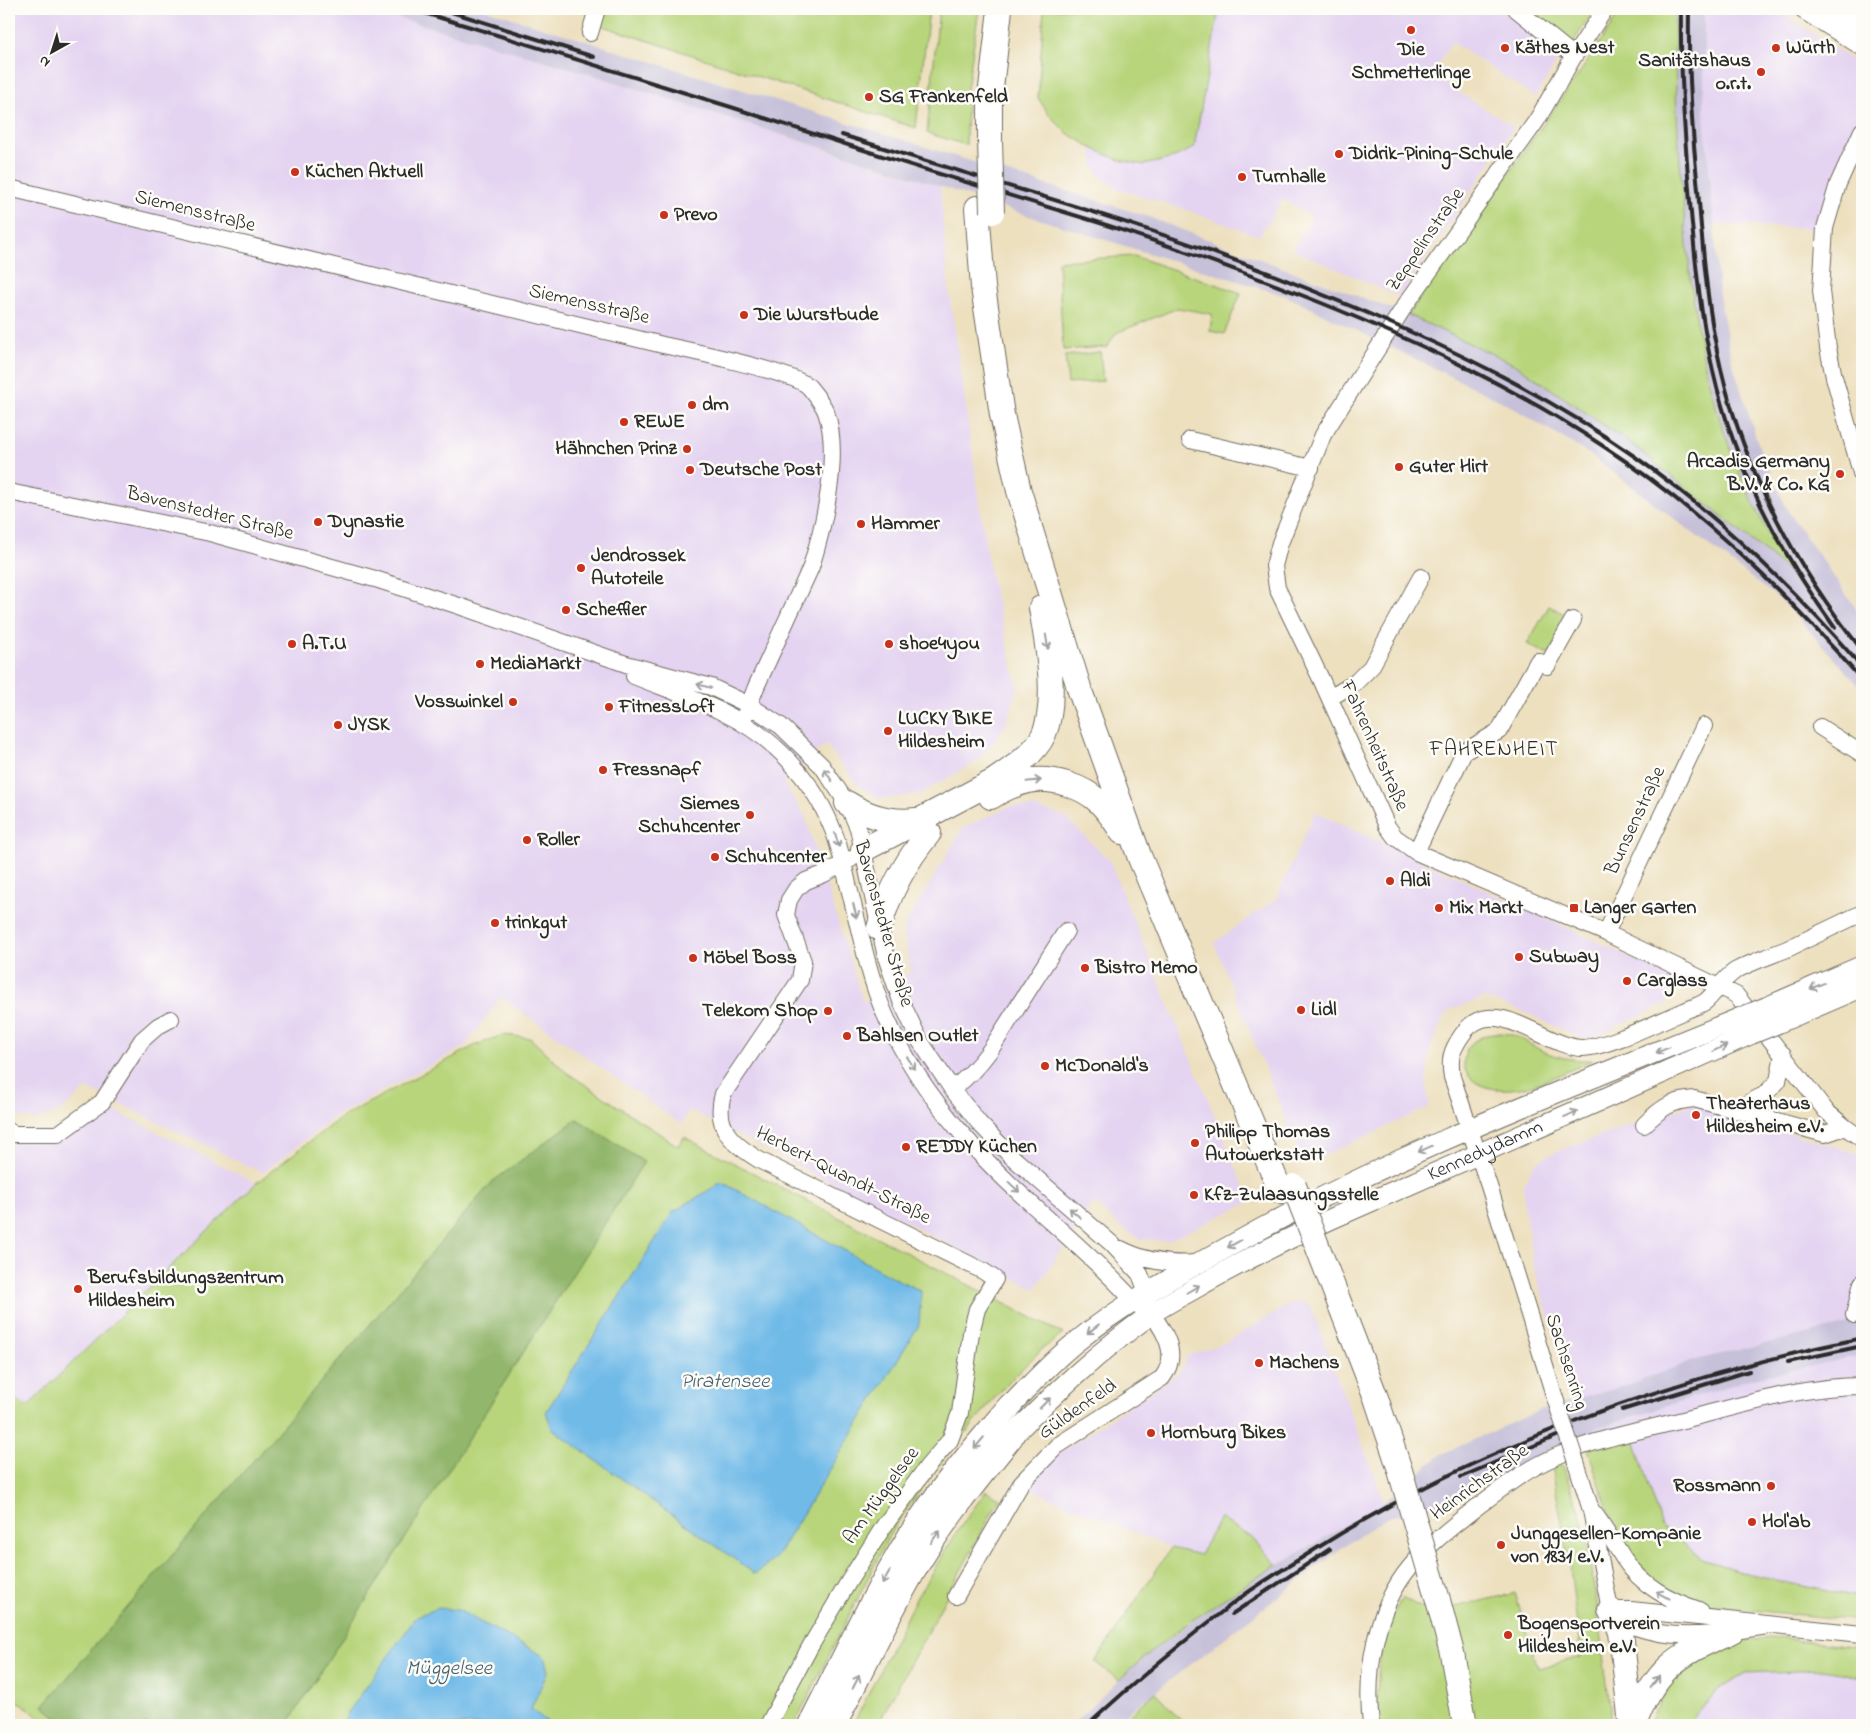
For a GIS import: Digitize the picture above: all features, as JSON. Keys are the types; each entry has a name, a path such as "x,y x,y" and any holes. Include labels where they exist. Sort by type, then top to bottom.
{"highway":[{"path":"986,9 976,97 983,139 985,210 1007,356 1009,413 1016,443 1062,590 1125,777 1287,1189 1362,1399 1431,1602 1470,1725"},
{"path":"983,139 1000,9"},
{"path":"865,858 882,859 925,826 1010,770 1034,748 1044,735 1048,721 1050,674 1048,648 1019,491 1016,443"},
{"path":"1019,491 1080,691 1111,782 1140,858 1287,1189"},
{"path":"847,803 869,815 886,820 925,826 1019,784 1034,780 1050,781 1068,785 1098,800 1140,858"},
{"path":"879,928 886,904 896,881 917,848 925,826"},
{"path":"810,1725 871,1603 908,1538 947,1482 1010,1406"},
{"path":"834,1725 892,1609 921,1559 958,1503 1010,1437"},
{"path":"1431,1602 1437,1658 1450,1725"},
{"path":"1610,1610 1609,1653 1616,1725"},
{"path":"1610,1610 1621,1632 1632,1725"},
{"path":"1632,1725 1646,1694 1663,1671 1686,1652 1728,1626"},
{"path":"1460,1694 1465,1725"}],"main road":[{"path":"1804,9 1862,45"},
{"path":"1838,9 1862,24"},
{"name":"Kennedydamm","path":"1010,1406 1051,1363 1076,1342 1140,1296 1270,1224 1367,1174 1470,1129 1772,1015 1862,966"},
{"name":"Kennedydamm","path":"1772,1015 1862,987"},
{"name":"Kennedydamm","path":"1010,1437 1066,1382 1151,1314 1281,1242 1478,1154 1746,1026"}],"street":[{"path":"590,33 597,9"},
{"path":"1516,9 1574,56"},
{"name":"Zeppelinstraße","path":"1378,348 1404,307 1536,120 1574,56 1605,9"},
{"path":"1862,133 1838,184 1825,228 1821,291 1832,368 1862,476"},
{"name":"Siemensstraße","path":"9,188 283,256 703,354 781,374 807,384 825,410 831,436 831,477 817,548 811,567 742,723"},
{"name":"Fahrenheitstraße","path":"1378,348 1323,435 1280,543 1274,566 1277,588 1330,698 1386,826 1395,837 1416,852 1606,934 1718,986"},
{"path":"1190,440 1311,468"},
{"name":"Bavenstedter Straße","path":"9,492 162,522 232,538 375,579 626,664 711,687 749,705 781,726 822,766 847,803 858,828 886,957 901,1001 920,1041 952,1089 979,1123 1011,1156 1112,1244 1140,1274 1140,1296"},
{"path":"1330,698 1356,682 1371,667 1421,577"},
{"path":"1416,852 1464,752 1499,730 1538,661 1547,666 1573,620"},
{"name":"Bavenstedter Straße","path":"512,626 565,654 623,672 713,708 742,723 775,746 803,777 820,802 832,828 868,965 883,1009 902,1050 936,1101 964,1136 996,1170 1107,1272 1140,1296 1151,1314"},
{"name":"Bunsenstraße","path":"1606,934 1704,726"},
{"path":"1820,727 1862,754"},
{"name":"Herbert-Quandt-Straße","path":"865,858 843,864 806,881 796,889 789,900 786,915 803,961 800,980 723,1094 720,1105 720,1120 728,1136 748,1154 983,1271 995,1279"},
{"name":"Sachsenring","path":"1610,1610 1591,1510 1452,1077 1450,1062 1454,1046 1466,1029 1477,1020 1487,1018 1504,1019 1561,1043 1582,1048 1604,1043 1705,1001 1734,971 1787,949 1862,912"},
{"path":"952,1089 979,1064 991,1049 1066,931"},
{"path":"1718,986 1736,995 1783,1054 1806,1088 1826,1111 1844,1127 1862,1139"},
{"path":"9,1131 13,1134 58,1134 102,1102 142,1040 158,1026 171,1019"},
{"path":"1734,1110 1764,1095 1778,1081 1783,1054"},
{"path":"1644,1125 1661,1108 1684,1100 1694,1099 1825,1134 1844,1127"},
{"path":"1112,1244 1130,1254 1166,1264 1199,1263"},
{"name":"Am Müggelsee","path":"768,1725 810,1647 884,1526 927,1466 950,1440 960,1413 971,1333 977,1309 995,1279"},
{"path":"1854,1315 1862,1284"},
{"name":"Güldenfeld","path":"956,1596 1022,1482 1057,1446 1158,1381 1166,1373 1172,1358 1170,1348 1163,1330 1151,1314"},
{"name":"Heinrichstraße","path":"1371,1725 1369,1698 1374,1653 1383,1617 1398,1584 1427,1548 1499,1490 1526,1472 1557,1456 1633,1431 1755,1402 1825,1388 1862,1386"},
{"path":"1591,1510 1607,1530 1624,1559 1642,1580 1665,1597 1728,1626"},
{"path":"1610,1610 1635,1627 1655,1632 1690,1636 1728,1626 1773,1626 1862,1634"}],"shaded area":[{"path":"9,9 361,9 392,16 590,74 940,186 948,283 990,574 1018,688 1005,727 979,760 920,794 880,799 859,786 826,744 783,782 805,816 863,1002 911,972 903,929 963,828 1011,806 1037,808 1065,817 1109,860 1250,1202 1168,1241 1140,1239 1119,1226 1094,1202 1035,1289 690,1110 681,1124 501,997 464,1047 337,1115 263,1173 87,1088 62,1110 37,1120 9,1115"},
{"path":"361,9 484,9 1146,216 1408,315 1516,365 1633,445 1789,571 1750,495 1724,431 1707,371 1692,289 1681,174 1674,56 1675,9 1704,9 1704,116 1719,294 1731,358 1760,450 1788,511 1862,617 1862,689 1783,602 1592,456 1505,403 1286,296 1035,218 895,171 590,74 392,16"},
{"name":"Didrik-Pining-Schule","path":"1219,9 1500,9 1560,57 1535,97 1452,42 1431,75 1514,127 1400,297 1293,250 1312,217 1283,199 1259,236 1181,208 1118,189 1098,174 1093,164 1092,148 1119,160 1194,148"},
{"path":"1704,9 1777,9 1862,67 1862,120 1833,180 1820,229 1714,224 1704,116"},
{"path":"1315,812 1678,979 1667,1003 1589,1039 1582,1038 1517,1009 1484,998 1453,1009 1445,1014 1431,1046 1426,1077 1429,1107 1304,1165 1214,943 1276,899"},
{"name":"Berufsbildungszentrum Hildesheim","path":"102,1104 256,1183 26,1407 9,1395 9,1142 60,1142"},
{"path":"1692,1104 1862,1155 1862,1598 1759,1577 1702,1559 1661,1526 1631,1430 1586,1443 1581,1430 1533,1263 1524,1205 1524,1184 1535,1163 1555,1152"},
{"path":"1295,1301 1310,1305 1384,1502 1277,1565 1251,1537 1220,1518 1200,1555 1171,1548 1026,1487 1057,1455 1180,1372 1188,1355 1225,1343"},
{"path":"1862,1321 1862,1355 1750,1379 1596,1428 1545,1452 1480,1487 1428,1508 1388,1517 1344,1546 1112,1725 1072,1725 1140,1660 1237,1589 1384,1502 1442,1454 1538,1411 1621,1387 1696,1360"},
{"path":"1823,1670 1862,1677 1862,1725 1688,1725 1715,1693 1746,1673"}],"green space":[{"name":"SG Frankenfeld","path":"601,9 929,9 916,128 597,24"},
{"path":"939,9 979,9 967,89 966,145 927,133"},
{"path":"1044,9 1219,9 1194,148 1170,159 1144,165 1119,160 1092,148 1067,133 1050,116 1038,98"},
{"path":"1527,9 1596,9 1570,46"},
{"path":"1622,9 1675,9 1676,86 1682,188 1692,292 1702,351 1713,397 1730,449 1752,500 1790,572 1633,445 1516,365 1408,315 1581,71"},
{"path":"1134,256 1241,293 1224,334 1210,331 1212,314 1178,308 1116,333 1107,347 1063,350 1058,261"},
{"path":"1100,352 1103,381 1068,384 1065,356"},
{"path":"1549,606 1570,617 1548,655 1527,644"},
{"path":"1493,1033 1510,1034 1539,1050 1559,1057 1593,1060 1559,1075 1523,1087 1498,1089 1482,1086 1470,1078 1466,1072 1464,1058 1467,1049 1472,1043"},
{"path":"503,1035 530,1038 566,1072 678,1146 684,1137 1063,1334 1041,1350 1002,1389 932,1474 891,1532 794,1725 47,1725 23,1704 9,1697 9,1395 27,1407 256,1183 340,1118 476,1045"},
{"path":"577,1119 644,1162 287,1725 66,1725 43,1706 492,1182"},
{"path":"1631,1430 1662,1526 1702,1559 1759,1577 1862,1598 1862,1621 1700,1605 1673,1592 1652,1577 1635,1560 1622,1540 1603,1495 1586,1443"},
{"path":"1562,1466 1580,1511 1593,1581 1610,1706 1610,1725 1378,1725 1377,1689 1381,1653 1387,1629 1402,1597 1430,1613 1515,1593 1538,1668 1581,1657 1571,1576 1552,1467"},
{"path":"986,1491 1000,1498 882,1716 888,1725 853,1725 915,1600 957,1532"},
{"path":"1220,1518 1251,1537 1277,1565 1195,1618 1155,1648 1119,1680 1095,1662 1171,1548 1200,1555"},
{"path":"1770,1637 1862,1648 1862,1677 1823,1670 1746,1673 1715,1693 1688,1725 1650,1725 1652,1714 1672,1683 1695,1658 1731,1642"},
{"path":"1155,1692 1186,1725 1119,1725"}],"water":[{"name":"Piratensee","path":"722,1182 894,1278 921,1291 919,1325 775,1559 755,1574 552,1429 546,1412 673,1212"},
{"name":"Müggelsee","path":"439,1608 458,1610 544,1656 548,1671 531,1709 551,1725 343,1725 347,1714 417,1616"}],"railway":[{"path":"411,9 1125,231 1292,291 1393,333 1465,367 1535,404 1603,446 1639,471 1674,497 1740,554 1803,615 1862,680"},
{"path":"442,9 594,57"},
{"path":"1681,9 1682,81 1690,202 1701,308 1713,371 1733,441 1761,506 1795,568 1835,628"},
{"path":"1689,9 1692,122 1706,280 1716,347 1731,407 1759,482 1776,517 1815,586 1862,650"},
{"path":"842,135 1120,221 1231,259 1365,312 1435,343 1503,377 1570,414 1634,456 1696,503 1782,582 1862,667"},
{"path":"1088,1725 1164,1658 1252,1589 1378,1512 1443,1478 1510,1447 1579,1419 1648,1395 1790,1354 1862,1338"},
{"path":"1788,1362 1862,1346"},
{"path":"1622,1410 1749,1371"},
{"path":"1461,1477 1573,1429"},
{"path":"1232,1614 1330,1549"}],"place":[{"name":"Die Schmetterlinge","path":"1411,30"},
{"name":"Käthes Nest","path":"1505,48"},
{"name":"Würth","path":"1776,48"},
{"name":"Sanitätshaus o.r.t.","path":"1761,72"},
{"name":"SG Frankenfeld","path":"869,97"},
{"name":"Didrik-Pining-Schule","path":"1339,154"},
{"name":"Küchen Aktuell","path":"295,172"},
{"name":"Turnhalle","path":"1242,177"},
{"name":"Prevo","path":"664,215"},
{"name":"Die Wurstbude","path":"744,315"},
{"name":"dm","path":"692,405"},
{"name":"REWE","path":"624,422"},
{"name":"Hähnchen Prinz","path":"687,449"},
{"name":"Guter Hirt","path":"1399,467"},
{"name":"Deutsche Post","path":"690,470"},
{"name":"Arcadis Germany B.V. & Co. KG","path":"1840,474"},
{"name":"Dynastie","path":"318,522"},
{"name":"Hammer","path":"861,524"},
{"name":"Jendrossek Autoteile","path":"581,568"},
{"name":"Scheffler","path":"566,610"},
{"name":"A.T.U","path":"292,644"},
{"name":"shoe4you","path":"889,644"},
{"name":"MediaMarkt","path":"480,664"},
{"name":"Vosswinkel","path":"513,702"},
{"name":"FitnessLoft","path":"609,707"},
{"name":"JYSK","path":"338,725"},
{"name":"LUCKY BIKE Hildesheim","path":"888,731"},
{"name":"Fressnapf","path":"603,770"},
{"name":"Siemes Schuhcenter","path":"750,815"},
{"name":"Roller","path":"527,840"},
{"name":"Schuhcenter","path":"715,857"},
{"name":"Aldi","path":"1390,881"},
{"name":"Mix Markt","path":"1439,908"},
{"name":"Langer Garten","path":"1574,908"},
{"name":"trinkgut","path":"495,923"},
{"name":"Subway","path":"1519,957"},
{"name":"Möbel Boss","path":"693,958"},
{"name":"Bistro Memo","path":"1085,968"},
{"name":"Carglass","path":"1627,981"},
{"name":"Lidl","path":"1301,1010"},
{"name":"Telekom Shop","path":"828,1011"},
{"name":"Bahlsen Outlet","path":"847,1036"},
{"name":"McDonald's","path":"1045,1066"},
{"name":"Theaterhaus Hildesheim e.V.","path":"1696,1115"},
{"name":"Philipp Thomas Autowerkstatt","path":"1195,1143"},
{"name":"REDDY Küchen","path":"906,1147"},
{"name":"Kfz-Zulaasungsstelle","path":"1194,1195"},
{"name":"Berufsbildungszentrum Hildesheim","path":"78,1289"},
{"name":"Machens","path":"1259,1363"},
{"name":"Hornburg Bikes","path":"1151,1433"},
{"name":"Rossmann","path":"1771,1486"},
{"name":"Hol'ab","path":"1752,1522"},
{"name":"Junggesellen-Kompanie von 1831 e.V.","path":"1501,1545"},
{"name":"Bogensportverein Hildesheim e.V.","path":"1508,1635"}],"district":[{"name":"FAHRENHEIT","path":"1494,750"}]}
